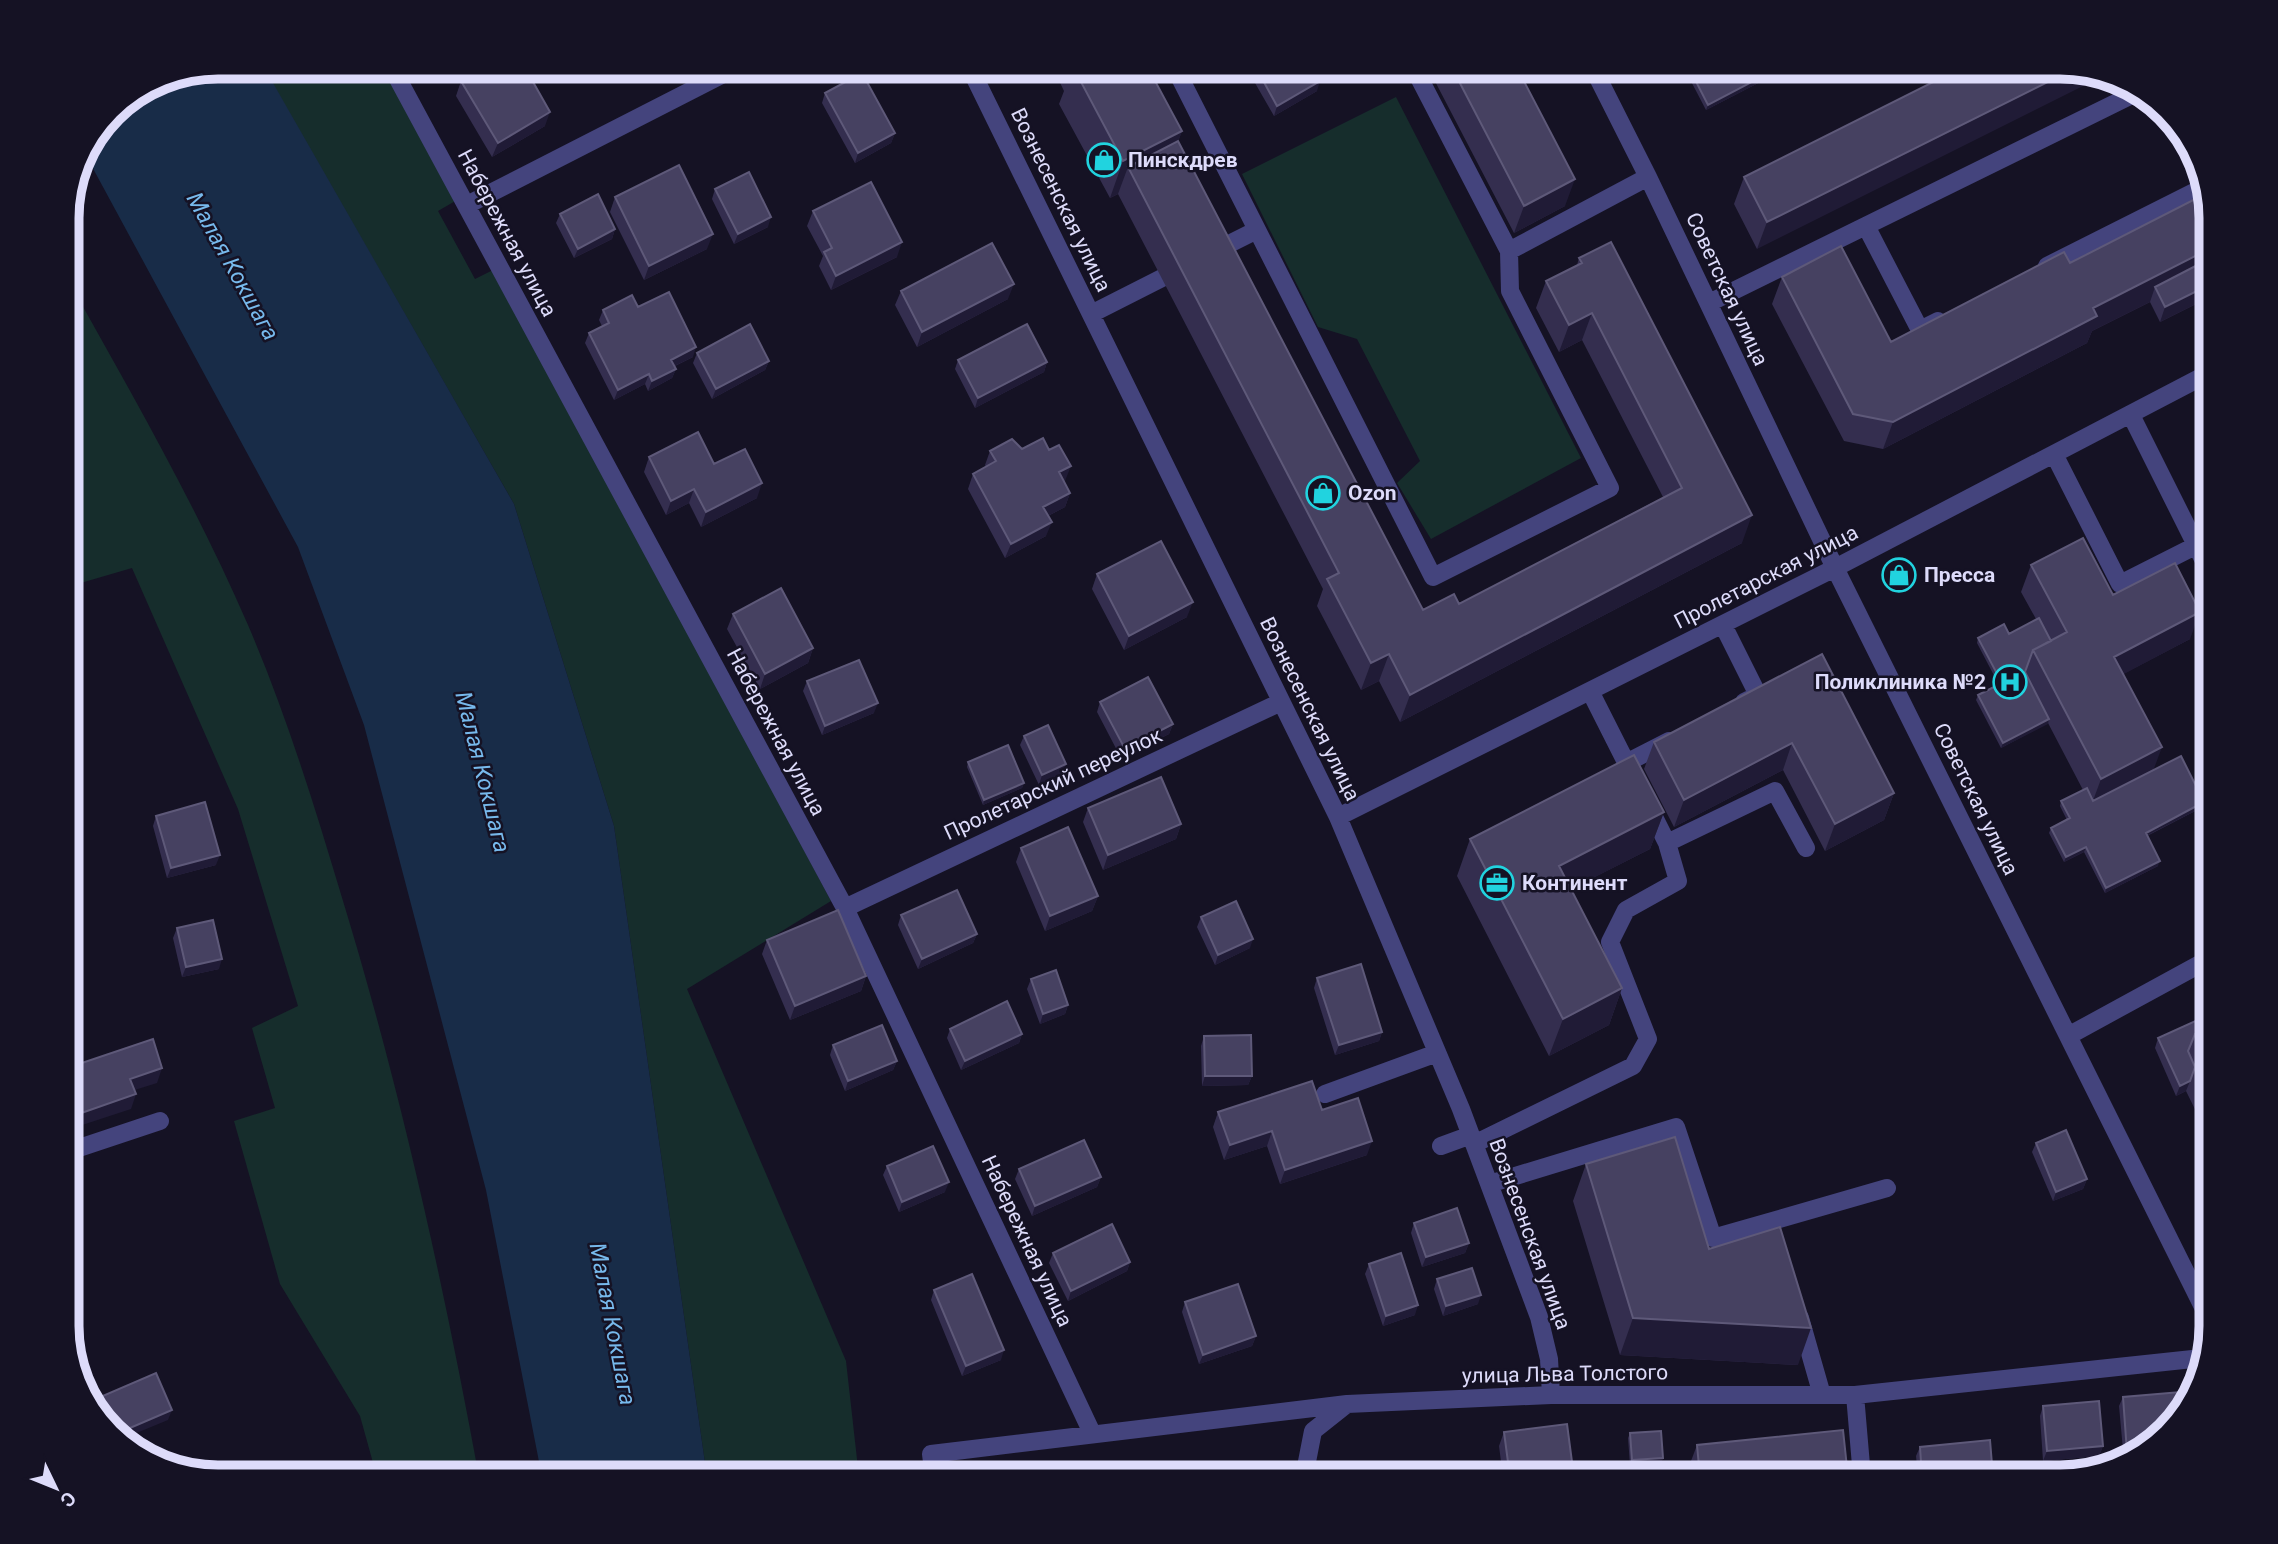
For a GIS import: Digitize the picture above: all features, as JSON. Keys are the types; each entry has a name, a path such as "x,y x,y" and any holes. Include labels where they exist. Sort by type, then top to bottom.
{"street":[{"name":"Набережная улица","path":"398,79 845,908 1092,1433"},
{"path":"467,205 714,79"},
{"name":"Вознесенская улица","path":"976,79 1338,817 1472,1140 1539,1317 1549,1359 1551,1395"},
{"path":"1181,79 1433,578 1610,488 1510,291 1509,251 1420,79"},
{"name":"Советская улица","path":"1599,79 1835,568 2199,1299"},
{"path":"1709,303 2129,97"},
{"path":"1509,251 1648,177"},
{"path":"2031,274 2197,191"},
{"path":"1867,226 1920,330 1957,312"},
{"path":"1213,252 1257,230"},
{"path":"1091,314 1162,278"},
{"name":"Пролетарская улица","path":"1338,817 1835,568 2199,378"},
{"path":"2131,415 2199,533"},
{"path":"2054,454 2120,584 2199,544"},
{"path":"1722,714 1758,695 1723,625"},
{"path":"1441,1146 1472,1140 1633,1066 1648,1040 1610,942 1626,910 1678,881 1667,843 1590,691"},
{"name":"Пролетарский переулок","path":"845,908 1281,702"},
{"path":"1626,763 1686,732"},
{"path":"1667,843 1775,791 1806,848"},
{"path":"2068,1036 2199,965"},
{"path":"1325,1094 1437,1054"},
{"path":"79,1149 160,1121"},
{"path":"1489,1184 1676,1127 1713,1238 1774,1227 1886,1188"},
{"path":"1795,1299 1822,1395"},
{"name":"улица Льва Толстого","path":"932,1465 931,1454 1347,1404 1551,1395 1855,1395 2196,1359"},
{"path":"1855,1395 1861,1465"},
{"path":"1307,1465 1313,1432 1347,1404"}],"green space":[{"path":"270,79 391,79 457,200 438,211 475,279 495,269 831,901 687,989 846,1361 858,1465 705,1465 614,826 514,504"},
{"path":"1396,97 1581,458 1431,539 1397,483 1420,461 1357,339 1318,327 1242,174"},
{"path":"79,300 207,536 248,625 298,756 382,1036 435,1256 477,1465 374,1465 360,1416 280,1284 234,1121 275,1108 252,1028 298,1006 238,809 132,568 79,583"}],"water":[{"name":"Малая Кокшага","path":"271,79 514,504 614,826 705,1465 540,1465 486,1190 364,725 298,547 90,162 102,140 126,113 164,89 190,81"}],"building":[{"path":"531,79 550,112 498,143 461,81"},
{"path":"851,79 865,79 895,133 858,153 825,93"},
{"path":"1079,79 1154,79 1182,131 1123,161"},
{"path":"1262,79 1319,79 1320,81 1277,106"},
{"path":"1458,79 1523,79 1575,179 1524,206"},
{"path":"1695,79 1757,79 1708,105"},
{"path":"1939,79 2054,79 1767,222 1744,177"},
{"path":"1178,141 1423,610 1454,594 1459,604 1682,488 1592,313 1569,325 1546,281 1582,263 1579,258 1611,242 1752,515 1410,695 1389,654 1371,663 1327,579 1339,573 1128,167"},
{"path":"679,165 713,234 649,266 615,197"},
{"path":"749,172 771,217 738,234 715,189"},
{"path":"871,182 902,242 836,276 824,252 832,248 813,211"},
{"path":"598,194 615,229 578,249 560,214"},
{"path":"2198,198 2199,254 2093,308 2097,316 1893,422 1853,414 1782,277 1841,246 1891,342 2064,252 2070,263"},
{"path":"992,243 1014,284 922,332 901,291"},
{"path":"2199,264 2199,290 2165,307 2155,287"},
{"path":"669,292 696,347 671,360 676,369 652,381 649,374 618,390 589,333 609,323 603,310 632,295 638,307"},
{"path":"750,324 769,361 716,389 697,353"},
{"path":"1027,324 1047,362 978,398 958,360"},
{"path":"698,432 714,464 745,449 762,483 706,512 694,489 671,501 649,457"},
{"path":"1043,438 1049,450 1059,445 1071,466 1059,472 1070,493 1043,507 1052,522 1011,544 973,474 996,461 990,451 1012,439 1022,449"},
{"path":"2083,538 2113,595 2175,563 2199,610 2199,613 2114,657 2162,747 2101,779 2033,650 2067,632 2031,565"},
{"path":"1161,541 1193,602 1129,636 1097,574"},
{"path":"781,588 813,648 765,674 733,614"},
{"path":"2039,618 2051,641 2033,650 2025,672 2049,719 2003,743 1978,695 2002,683 1978,638 2004,624 2009,634"},
{"path":"1822,654 1894,793 1835,824 1792,743 1684,800 1654,742"},
{"path":"859,660 878,703 825,726 807,681"},
{"path":"1148,677 1173,724 1125,749 1100,702"},
{"path":"1048,725 1066,764 1042,775 1024,736"},
{"path":"1008,745 1024,783 984,800 968,762"},
{"path":"1634,755 1664,812 1559,866 1622,988 1563,1019 1470,839"},
{"path":"2181,756 2199,792 2199,805 2146,833 2160,861 2106,888 2086,847 2066,857 2051,828 2070,818 2061,801 2087,788 2093,801"},
{"path":"1161,777 1181,824 1108,855 1088,808"},
{"path":"205,802 220,855 171,868 156,816"},
{"path":"1068,827 1098,896 1050,916 1021,848"},
{"path":"957,890 977,934 922,959 901,915"},
{"path":"1236,901 1253,939 1218,955 1201,917"},
{"path":"838,910 866,976 795,1006 767,940"},
{"path":"213,920 222,959 186,967 177,928"},
{"path":"1361,964 1382,1032 1339,1045 1317,978"},
{"path":"1056,970 1068,1005 1043,1014 1031,979"},
{"path":"1007,1001 1022,1034 965,1061 950,1029"},
{"path":"2199,1019 2199,1032 2195,1034 2188,1051 2195,1067 2190,1081 2180,1086 2158,1038"},
{"path":"882,1025 897,1061 848,1081 833,1045"},
{"path":"1251,1035 1252,1076 1205,1076 1204,1036"},
{"path":"153,1039 162,1068 130,1079 136,1094 79,1114 79,1064"},
{"path":"1312,1081 1322,1110 1358,1098 1372,1141 1285,1170 1272,1131 1230,1145 1218,1112"},
{"path":"2066,1130 2087,1179 2056,1192 2036,1143"},
{"path":"1675,1137 1709,1249 1780,1227 1811,1328 1633,1318 1586,1164"},
{"path":"1084,1140 1101,1177 1035,1206 1019,1169"},
{"path":"933,1146 949,1182 902,1202 887,1166"},
{"path":"1457,1208 1469,1243 1426,1257 1414,1223"},
{"path":"1112,1224 1130,1262 1071,1291 1053,1253"},
{"path":"1401,1253 1418,1305 1386,1316 1369,1264"},
{"path":"1472,1268 1481,1295 1446,1306 1437,1279"},
{"path":"972,1274 1004,1350 966,1366 934,1290"},
{"path":"1238,1284 1256,1336 1203,1355 1185,1302"},
{"path":"156,1373 172,1410 125,1430 98,1398"},
{"path":"2183,1392 2165,1418 2152,1431 2127,1448 2123,1397"},
{"path":"2099,1401 2103,1446 2047,1451 2043,1406"},
{"path":"1567,1424 1572,1465 1508,1465 1504,1432"},
{"path":"1843,1430 1847,1465 1699,1465 1697,1445"},
{"path":"1661,1431 1663,1458 1632,1460 1630,1433"},
{"path":"1990,1440 1992,1465 1921,1465 1920,1447"}],"place":[{"name":"Пинскдрев","path":"1104,160"},
{"name":"Ozon","path":"1323,493"},
{"name":"Пресса","path":"1899,575"},
{"name":"Поликлиника №2","path":"2010,682"},
{"name":"Континент","path":"1497,883"}]}
